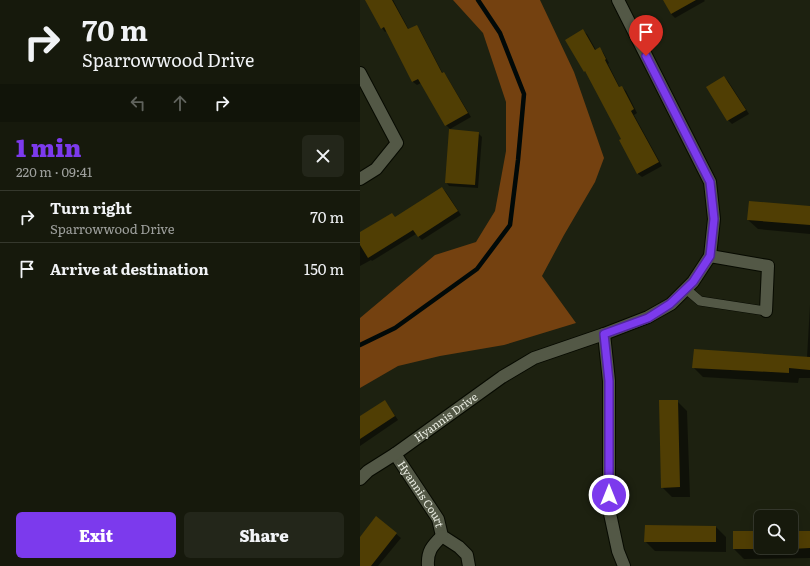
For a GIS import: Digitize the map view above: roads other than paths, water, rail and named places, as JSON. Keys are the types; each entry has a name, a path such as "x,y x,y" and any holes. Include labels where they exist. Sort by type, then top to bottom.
{"street":[{"path":"618,0 710,182 714,219 710,256 768,266 766,311"},
{"path":"360,73 397,144 376,169 360,179"},
{"name":"Hyannis Drive","path":"360,479 368,471 395,454 502,377 534,358 648,318 670,304 693,282 710,256"},
{"path":"604,334 609,381 609,509 618,551 624,566"},
{"name":"Hyannis Court","path":"395,454 438,519 442,536 459,547 467,555 469,566"},
{"name":"Hyannis Court","path":"428,566 428,559 432,546 442,536"}],"lane":[{"path":"686,289 700,301 766,311"}],"waterway":[{"path":"360,345 395,328 477,269 510,225 524,94 500,33 478,0"}]}
